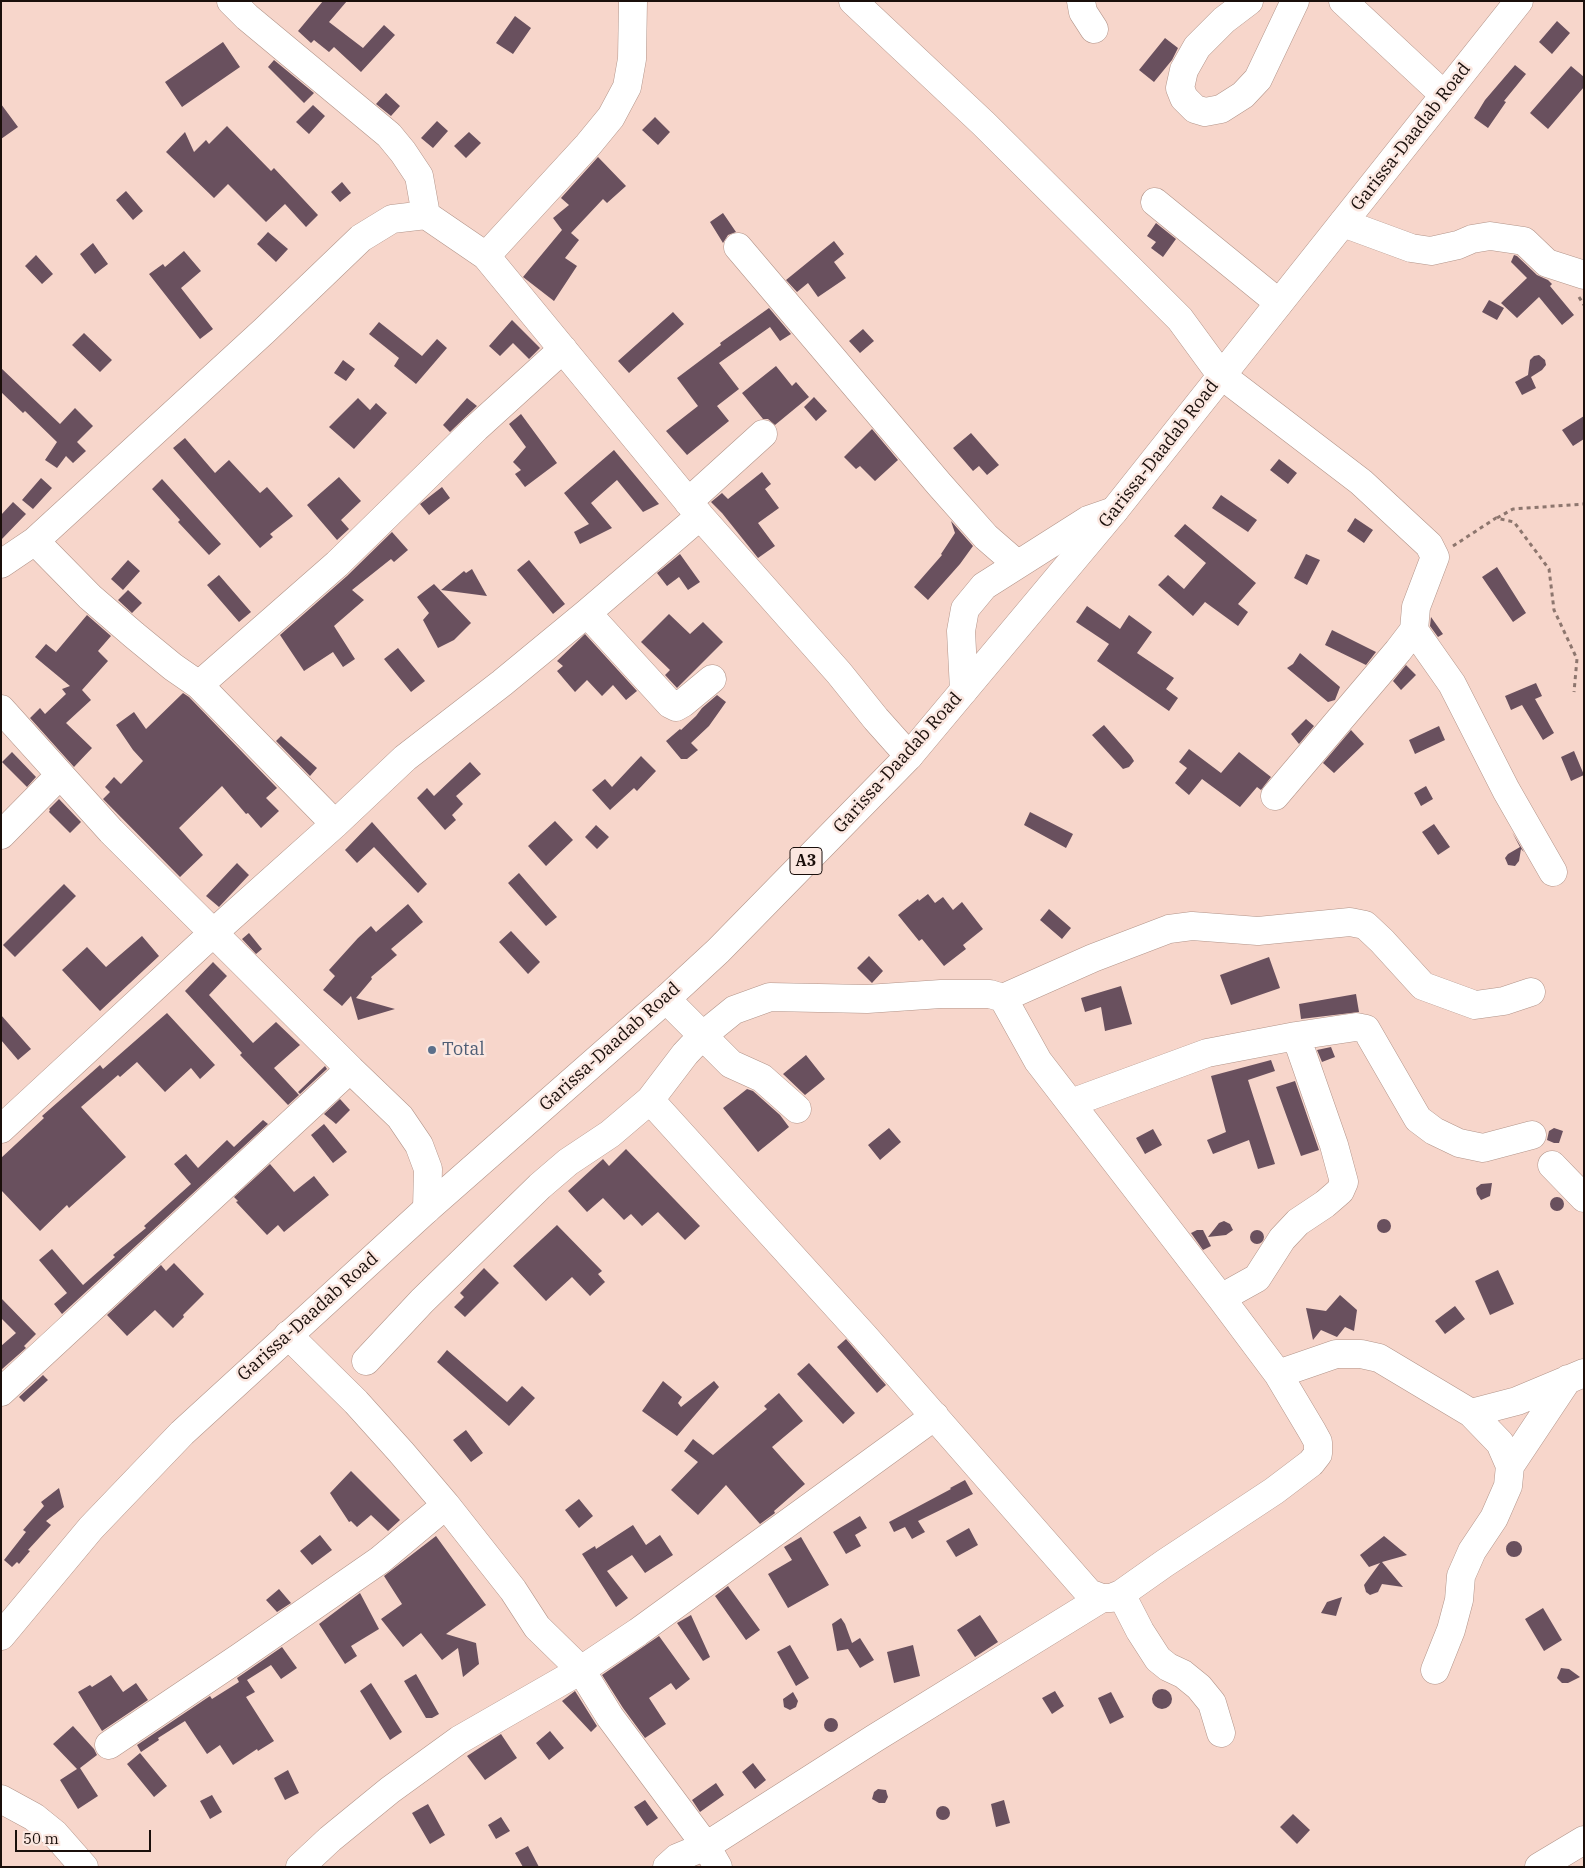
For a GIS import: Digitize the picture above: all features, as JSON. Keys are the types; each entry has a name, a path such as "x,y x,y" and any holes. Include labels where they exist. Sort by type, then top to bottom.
{"main road":[{"path":"232,1 247,17 389,136 403,152 419,176 426,215"},
{"path":"486,256 588,145 611,117 627,88 632,59 633,1"},
{"path":"853,1 984,124 1180,319 1221,375 1361,482 1429,545 1435,557 1416,607 1414,630 1275,796"},
{"path":"1081,1 1083,12 1094,29"},
{"path":"1249,1 1224,20 1197,47 1184,70 1180,88 1184,98 1194,109 1205,112 1221,109 1243,95 1258,79 1295,1"},
{"path":"1343,1 1444,95"},
{"name":"Garissa-Daadab Road","path":"2,1632 91,1528 182,1433 427,1209 666,999 718,950 909,756 1114,511 1519,1"},
{"path":"1155,202 1279,303"},
{"path":"2,563 35,541 264,331 361,238 392,219 426,215 486,256 694,509 839,673 909,756"},
{"path":"1343,223 1410,248 1432,251 1458,245 1472,239 1490,236 1524,241 1547,263 1584,275"},
{"path":"738,247 986,537 1017,564"},
{"path":"198,684 337,564 476,428 563,349"},
{"path":"1,1129 405,758 502,683 587,613 694,509 763,434"},
{"path":"964,690 961,630 965,609 984,586 1088,520 1114,511"},
{"path":"35,541 90,597 173,667 198,684 335,824"},
{"path":"587,613 670,704 676,706 683,703 712,679"},
{"path":"1414,630 1452,684 1506,790 1552,872"},
{"path":"1,709 111,831 212,934 400,1117 419,1145 428,1169 427,1209"},
{"path":"1,835 60,774"},
{"path":"366,1361 422,1301 540,1186 568,1162 610,1134 650,1100 685,1054 702,1036 734,1010 770,997 867,999 941,994 990,994 1003,998 1093,958 1169,929 1192,926 1258,931 1350,922 1365,925 1382,940 1423,986 1475,1004 1504,1001 1531,992"},
{"path":"667,1867 677,1858 712,1856 875,1738 1165,1563 1274,1491 1311,1463 1318,1454 1318,1442 1278,1374 1038,1061 1003,998"},
{"path":"666,999 731,1064 762,1078 797,1109"},
{"path":"1071,1103 1207,1052 1356,1027 1366,1029 1418,1119 1434,1131 1459,1143 1484,1148 1532,1135"},
{"path":"1221,1298 1257,1278 1282,1239 1298,1222 1340,1192 1344,1182 1334,1145 1296,1036"},
{"path":"1,1392 350,1070"},
{"path":"650,1100 754,1213 935,1416 1089,1593 1112,1596 1140,1631 1158,1659 1168,1667 1183,1674 1199,1687 1212,1703 1222,1733"},
{"path":"1552,1165 1584,1198"},
{"path":"288,1335 356,1402 446,1505 513,1590 537,1627 581,1670 610,1717 712,1856"},
{"path":"1278,1374 1336,1354 1361,1354 1379,1358 1471,1412 1500,1443 1510,1466 1508,1486 1494,1518 1472,1551 1461,1576 1459,1600 1451,1630 1435,1670"},
{"path":"1471,1412 1517,1401 1576,1376"},
{"path":"1510,1466 1576,1376"},
{"path":"300,1867 330,1839 390,1790 459,1740 581,1670 638,1632 935,1416"},
{"path":"109,1745 380,1560 446,1505"},
{"path":"1,1799 34,1817 55,1834 84,1867"},
{"path":"1539,1867 1584,1840"}],"path":[{"path":"1435,557 1496,518 1513,510 1584,504"},
{"path":"1496,518 1514,522 1549,569 1554,610 1577,659 1574,692"}],"building":[{"path":"323,1 347,1 329,22 363,48 384,25 395,35 361,72 334,47 329,52 314,40 311,43 298,31"},
{"path":"515,16 531,28 513,54 496,43"},
{"path":"1557,21 1570,33 1552,54 1539,42"},
{"path":"1165,38 1178,48 1172,60 1154,82 1139,70"},
{"path":"223,42 240,67 182,107 165,82"},
{"path":"274,60 314,93 304,103 268,67"},
{"path":"1515,65 1526,74 1504,101 1506,102 1488,128 1474,118 1485,100"},
{"path":"1571,66 1584,77 1584,87 1548,129 1530,113"},
{"path":"386,93 400,106 391,116 376,104"},
{"path":"1,104 18,127 1,139"},
{"path":"313,105 325,116 309,134 296,122"},
{"path":"655,117 670,132 658,145 642,130"},
{"path":"437,121 448,131 433,148 421,138"},
{"path":"227,126 271,171 274,168 318,215 306,227 285,204 266,222 228,184 214,198 166,152 185,132 194,152 206,140 209,144"},
{"path":"469,132 481,143 466,158 454,146"},
{"path":"598,157 626,186 607,203 603,199 571,233 579,240 565,258 577,266 554,301 523,277 562,230 553,218 569,205 561,198"},
{"path":"342,182 351,193 340,202 331,192"},
{"path":"126,191 143,211 133,220 116,200"},
{"path":"723,213 736,232 728,235 723,243 710,222"},
{"path":"1156,223 1176,239 1163,257 1151,248 1156,242 1147,236"},
{"path":"268,232 288,249 276,262 257,244"},
{"path":"834,241 844,254 834,262 846,278 818,297 808,283 797,292 786,280"},
{"path":"93,243 108,264 95,274 80,254"},
{"path":"184,251 201,271 181,288 213,329 200,339 149,274 163,264 165,267"},
{"path":"36,255 53,274 42,284 25,266"},
{"path":"1514,255 1537,275 1552,284 1550,286 1574,315 1562,325 1539,297 1517,318 1501,303 1527,278 1511,262"},
{"path":"1489,300 1504,308 1497,320 1482,312"},
{"path":"769,308 791,334 780,341 770,327 719,363 739,389 717,406 729,421 687,455 666,431 698,406 677,378 721,345 720,343"},
{"path":"673,312 684,324 629,373 618,361"},
{"path":"512,320 540,348 529,359 513,343 500,356 489,346"},
{"path":"379,322 422,356 437,339 447,348 416,384 394,366 399,358 369,334"},
{"path":"863,329 874,341 860,353 849,341"},
{"path":"84,333 112,360 100,372 72,345"},
{"path":"1539,355 1545,360 1546,365 1531,377 1536,388 1522,395 1515,382 1528,375 1530,360 1534,356"},
{"path":"343,360 355,369 346,381 334,373"},
{"path":"776,366 792,386 796,382 809,397 775,425 768,419 763,419 742,393"},
{"path":"1,368 60,424 75,408 93,426 77,442 86,451 73,463 66,456 57,468 45,460 57,442 25,411 23,413 1,392"},
{"path":"814,397 827,411 816,421 804,407"},
{"path":"358,398 370,410 376,403 387,413 354,449 329,427"},
{"path":"467,398 477,406 450,432 443,425"},
{"path":"521,414 557,463 525,487 515,474 521,470 513,462 526,447 509,424"},
{"path":"1584,416 1584,439 1573,446 1562,430"},
{"path":"872,429 898,460 875,481 860,466 856,469 844,457"},
{"path":"971,433 999,465 987,475 979,466 973,471 953,448"},
{"path":"185,438 215,473 229,460 260,493 267,487 293,516 270,534 273,537 260,548 173,448"},
{"path":"614,450 659,504 643,512 617,480 591,503 612,528 580,544 574,532 589,524 564,493"},
{"path":"1279,459 1297,473 1288,484 1270,470"},
{"path":"762,472 771,484 765,489 779,508 758,523 775,546 758,558 711,502 722,493 728,499"},
{"path":"339,477 361,501 341,520 349,529 337,540 307,505"},
{"path":"41,478 52,488 33,509 22,500"},
{"path":"162,479 221,544 209,555 178,522 180,520 152,489"},
{"path":"442,487 450,498 429,515 420,504"},
{"path":"1221,495 1257,520 1248,532 1212,508"},
{"path":"13,502 26,514 1,540 1,515"},
{"path":"1355,518 1373,530 1364,543 1347,531"},
{"path":"951,521 973,546 960,564 928,600 914,587 942,555 955,533"},
{"path":"1185,524 1256,583 1238,604 1248,612 1238,626 1205,602 1193,616 1158,585 1168,575 1184,589 1206,563 1174,536"},
{"path":"392,532 408,550 394,562 391,559 352,590 364,600 334,626 355,659 343,667 333,652 304,671 280,635 347,576"},
{"path":"680,554 700,582 688,590 679,577 667,586 657,573"},
{"path":"1306,554 1320,560 1307,585 1294,578"},
{"path":"128,560 140,571 123,590 111,579"},
{"path":"529,560 565,604 553,614 517,570"},
{"path":"1497,567 1526,613 1513,622 1482,577"},
{"path":"472,569 487,596 441,590 464,571 466,573"},
{"path":"219,575 251,612 239,622 207,585"},
{"path":"434,584 471,623 454,640 438,648 423,620 429,613 417,597"},
{"path":"128,590 142,603 132,613 118,600"},
{"path":"1087,606 1120,629 1129,615 1152,632 1137,653 1174,678 1166,689 1178,698 1169,711 1097,661 1109,644 1076,622"},
{"path":"669,614 690,634 703,622 723,642 677,688 665,675 670,670 641,642"},
{"path":"87,615 111,636 98,651 108,661 82,690 91,700 66,723 92,748 74,767 30,718 40,708 45,714 66,694 62,689 70,686 35,657 46,644 56,652"},
{"path":"1431,617 1443,634 1438,637 1430,626"},
{"path":"1332,630 1376,652 1366,665 1325,645"},
{"path":"585,634 637,691 626,700 613,685 602,696 587,680 575,692 557,671 563,666 557,661"},
{"path":"398,648 425,681 411,692 384,659"},
{"path":"1300,653 1340,687 1335,700 1328,702 1287,668 1293,664"},
{"path":"1406,665 1416,675 1401,690 1393,681"},
{"path":"1536,683 1542,696 1535,699 1554,733 1543,740 1522,705 1511,710 1505,696"},
{"path":"183,693 277,788 266,798 279,811 261,828 222,786 179,828 203,855 180,877 103,799 110,792 105,787 114,777 121,784 143,761 116,725 134,712 146,729"},
{"path":"717,695 726,702 709,726 691,743 698,750 687,759 681,759 666,741 681,730"},
{"path":"1306,719 1314,726 1299,744 1291,734"},
{"path":"1104,725 1134,761 1129,767 1123,769 1092,735"},
{"path":"1439,726 1445,740 1415,754 1409,740"},
{"path":"1351,730 1364,744 1334,773 1323,763"},
{"path":"281,736 317,768 310,776 276,741"},
{"path":"1189,749 1221,773 1239,752 1271,777 1261,790 1257,787 1240,807 1202,779 1189,795 1175,783 1187,768 1179,762"},
{"path":"1574,751 1584,775 1571,781 1561,757"},
{"path":"12,752 36,777 27,787 2,762"},
{"path":"641,756 656,771 637,791 634,788 610,810 592,790 605,779 612,787"},
{"path":"470,762 481,774 456,796 463,804 452,815 456,820 445,830 417,798 427,788 434,796"},
{"path":"1426,786 1433,799 1421,806 1414,793"},
{"path":"59,799 81,822 70,833 49,812 49,809"},
{"path":"1030,812 1073,834 1066,848 1024,825"},
{"path":"555,821 573,840 546,866 528,846"},
{"path":"372,822 427,884 418,893 374,847 357,863 345,850"},
{"path":"1434,824 1450,847 1438,855 1422,832"},
{"path":"596,825 609,837 597,849 585,837"},
{"path":"1512,832 1524,852 1521,849 1519,861 1515,866 1508,865 1505,858 1520,847"},
{"path":"237,863 249,875 219,907 206,896"},
{"path":"519,873 557,917 546,926 508,883"},
{"path":"64,884 76,896 15,957 3,945"},
{"path":"928,894 935,903 943,897 953,910 962,902 983,929 963,945 966,949 944,966 922,939 919,941 898,915 918,899 919,901"},
{"path":"408,904 423,922 391,949 397,955 371,977 372,979 356,998 395,1009 358,1020 351,996 342,1006 323,990 335,976 329,970 371,926 376,932"},
{"path":"1049,909 1071,928 1062,939 1040,920"},
{"path":"511,931 540,962 528,974 499,942"},
{"path":"249,933 262,949 256,954 242,939"},
{"path":"142,936 159,956 100,1011 62,970 87,947 106,967"},
{"path":"869,956 883,971 872,983 857,968"},
{"path":"1269,957 1280,988 1231,1005 1220,975"},
{"path":"213,962 227,976 209,995 253,1043 276,1022 300,1045 274,1068 299,1095 288,1105 240,1055 242,1053 185,991"},
{"path":"1121,986 1132,1024 1105,1031 1101,1007 1085,1012 1081,998"},
{"path":"1356,994 1359,1012 1301,1019 1299,1004"},
{"path":"167,1013 215,1065 200,1079 191,1068 165,1092 137,1062 120,1077 118,1075 81,1107 126,1157 69,1208 67,1205 40,1231 1,1190 1,1158 44,1118 42,1116 100,1065 103,1069"},
{"path":"1,1015 31,1049 18,1060 1,1040"},
{"path":"1331,1047 1335,1057 1322,1062 1317,1050"},
{"path":"806,1055 825,1079 805,1095 783,1074"},
{"path":"1271,1060 1275,1071 1248,1080 1275,1164 1258,1169 1249,1140 1213,1154 1207,1140 1226,1132 1211,1076"},
{"path":"325,1066 327,1069 300,1094 298,1092"},
{"path":"1295,1081 1319,1150 1301,1156 1276,1087"},
{"path":"747,1089 753,1091 780,1115 789,1127 758,1152 723,1108"},
{"path":"340,1099 350,1110 336,1124 324,1114"},
{"path":"263,1120 268,1124 62,1314 54,1304 67,1293 39,1260 52,1249 83,1285 191,1184 174,1164 186,1154 198,1168 227,1140 234,1147"},
{"path":"324,1124 347,1152 333,1163 311,1135"},
{"path":"889,1128 901,1142 880,1160 868,1145"},
{"path":"1554,1128 1563,1131 1559,1143 1547,1140 1549,1131"},
{"path":"1153,1129 1162,1145 1145,1154 1136,1138"},
{"path":"626,1149 700,1226 685,1240 658,1212 642,1226 631,1214 624,1220 603,1198 587,1212 568,1191 603,1159 609,1166"},
{"path":"270,1164 294,1192 314,1176 329,1195 284,1232 278,1225 267,1235 236,1202 238,1201 234,1197"},
{"path":"1492,1183 1490,1196 1481,1200 1476,1188 1481,1184"},
{"path":"1554,1197 1560,1197 1564,1204 1560,1211 1554,1211 1550,1207 1550,1201"},
{"path":"1381,1219 1387,1219 1391,1226 1387,1233 1381,1233 1377,1229 1377,1223"},
{"path":"1224,1221 1230,1224 1233,1230 1226,1235 1208,1237 1219,1223"},
{"path":"557,1225 602,1271 598,1274 605,1282 590,1296 572,1277 546,1301 513,1266"},
{"path":"1203,1230 1211,1246 1203,1250 1191,1233"},
{"path":"1254,1230 1260,1230 1264,1237 1260,1244 1254,1244 1250,1240 1250,1234"},
{"path":"174,1263 204,1294 173,1328 155,1310 127,1336 107,1315 161,1265 166,1271"},
{"path":"484,1268 499,1283 465,1317 454,1307 464,1297 460,1293"},
{"path":"1498,1270 1514,1304 1490,1315 1475,1281"},
{"path":"1340,1295 1357,1310 1354,1331 1345,1327 1337,1337 1321,1330 1313,1340 1306,1308 1326,1311"},
{"path":"1,1298 36,1334 24,1346 26,1348 1,1370 1,1346 16,1333 1,1318"},
{"path":"1455,1306 1465,1319 1445,1334 1435,1321"},
{"path":"846,1339 886,1385 877,1393 837,1347"},
{"path":"447,1350 507,1402 522,1386 535,1398 509,1426 437,1362"},
{"path":"809,1363 855,1413 843,1424 797,1374"},
{"path":"43,1375 48,1380 24,1402 19,1397"},
{"path":"663,1381 682,1397 678,1403 681,1407 714,1381 719,1387 677,1436 642,1411"},
{"path":"779,1393 803,1421 772,1447 805,1484 774,1511 775,1513 760,1524 726,1485 698,1515 671,1490 698,1462 684,1451 693,1439 713,1455 767,1409 764,1406"},
{"path":"466,1430 483,1453 471,1462 453,1440"},
{"path":"351,1471 400,1520 388,1531 371,1515 357,1527 351,1521 349,1522 330,1493"},
{"path":"965,1480 973,1494 918,1521 925,1532 912,1539 905,1527 894,1532 889,1522"},
{"path":"59,1488 64,1507 46,1521 51,1525 28,1550 30,1551 19,1564 17,1562 12,1567 4,1560 26,1532 23,1530 44,1506 41,1502"},
{"path":"579,1499 593,1516 579,1528 565,1510"},
{"path":"860,1516 867,1528 855,1535 861,1546 846,1554 833,1532"},
{"path":"633,1525 646,1545 660,1535 673,1555 645,1573 632,1555 607,1571 628,1598 616,1607 582,1554 595,1546 596,1549"},
{"path":"969,1528 978,1545 956,1557 946,1541"},
{"path":"320,1535 332,1550 312,1565 300,1551"},
{"path":"436,1536 486,1605 446,1634 476,1643 479,1664 463,1677 458,1648 442,1660 421,1633 403,1647 381,1619 402,1604 384,1576"},
{"path":"1384,1536 1407,1555 1382,1562 1403,1587 1382,1584 1378,1592 1370,1595 1366,1592 1364,1585 1380,1563 1369,1567 1360,1555"},
{"path":"801,1537 829,1585 788,1608 768,1574 792,1560 784,1547"},
{"path":"1511,1541 1517,1541 1522,1546 1520,1555 1511,1557 1506,1552 1506,1546"},
{"path":"728,1586 760,1630 746,1640 715,1596"},
{"path":"279,1589 291,1603 277,1612 266,1600"},
{"path":"360,1593 379,1629 351,1646 357,1656 345,1664 319,1624"},
{"path":"1342,1597 1336,1616 1321,1613 1327,1602"},
{"path":"1543,1608 1562,1640 1544,1651 1525,1619"},
{"path":"691,1615 710,1657 703,1661 677,1623"},
{"path":"980,1615 998,1642 975,1657 957,1630"},
{"path":"841,1618 852,1643 860,1638 874,1660 860,1668 848,1649 837,1651 832,1624"},
{"path":"659,1636 690,1679 676,1690 671,1683 649,1698 666,1724 645,1738 602,1675"},
{"path":"790,1645 809,1678 796,1686 777,1652"},
{"path":"913,1645 920,1676 894,1683 887,1652"},
{"path":"282,1647 297,1668 281,1679 271,1665 247,1680 255,1692 246,1697 274,1741 258,1751 257,1749 233,1765 220,1745 207,1754 185,1721 158,1738 159,1740 141,1752 137,1745 210,1696 212,1699 239,1682 237,1678"},
{"path":"1561,1668 1569,1669 1580,1677 1568,1683 1562,1683 1557,1678"},
{"path":"416,1674 439,1714 432,1718 426,1718 404,1681"},
{"path":"111,1675 123,1692 136,1683 148,1700 102,1731 78,1692 90,1685 92,1687"},
{"path":"371,1683 402,1732 390,1740 360,1691"},
{"path":"1162,1689 1169,1692 1172,1699 1169,1706 1162,1709 1155,1706 1152,1699 1155,1692"},
{"path":"575,1691 597,1726 591,1732 562,1701"},
{"path":"1055,1691 1064,1706 1052,1714 1042,1698"},
{"path":"793,1692 798,1701 796,1707 790,1710 784,1707 783,1699"},
{"path":"1111,1692 1124,1717 1110,1724 1098,1698"},
{"path":"828,1718 834,1718 838,1725 834,1732 828,1732 824,1728 824,1722"},
{"path":"73,1726 94,1749 97,1755 80,1768 98,1796 78,1809 60,1780 77,1769 53,1744"},
{"path":"550,1731 564,1748 549,1760 536,1743"},
{"path":"501,1734 517,1758 485,1780 467,1756"},
{"path":"140,1753 167,1786 154,1797 127,1764"},
{"path":"753,1763 766,1780 755,1789 742,1772"},
{"path":"288,1770 299,1793 285,1800 274,1778"},
{"path":"716,1783 724,1795 700,1812 692,1800"},
{"path":"878,1789 886,1790 888,1797 885,1803 879,1803 872,1799 874,1792"},
{"path":"212,1795 222,1812 210,1819 200,1801"},
{"path":"645,1800 658,1818 647,1826 634,1807"},
{"path":"1004,1800 1010,1823 996,1827 991,1804"},
{"path":"428,1804 445,1835 430,1844 412,1813"},
{"path":"940,1806 946,1806 950,1813 946,1820 940,1820 936,1816 936,1810"},
{"path":"1293,1814 1310,1830 1297,1844 1280,1827"},
{"path":"501,1817 510,1831 496,1839 488,1825"},
{"path":"528,1846 539,1867 523,1867 515,1853"}],"place":[{"name":"Total","path":"432,1050"}]}
